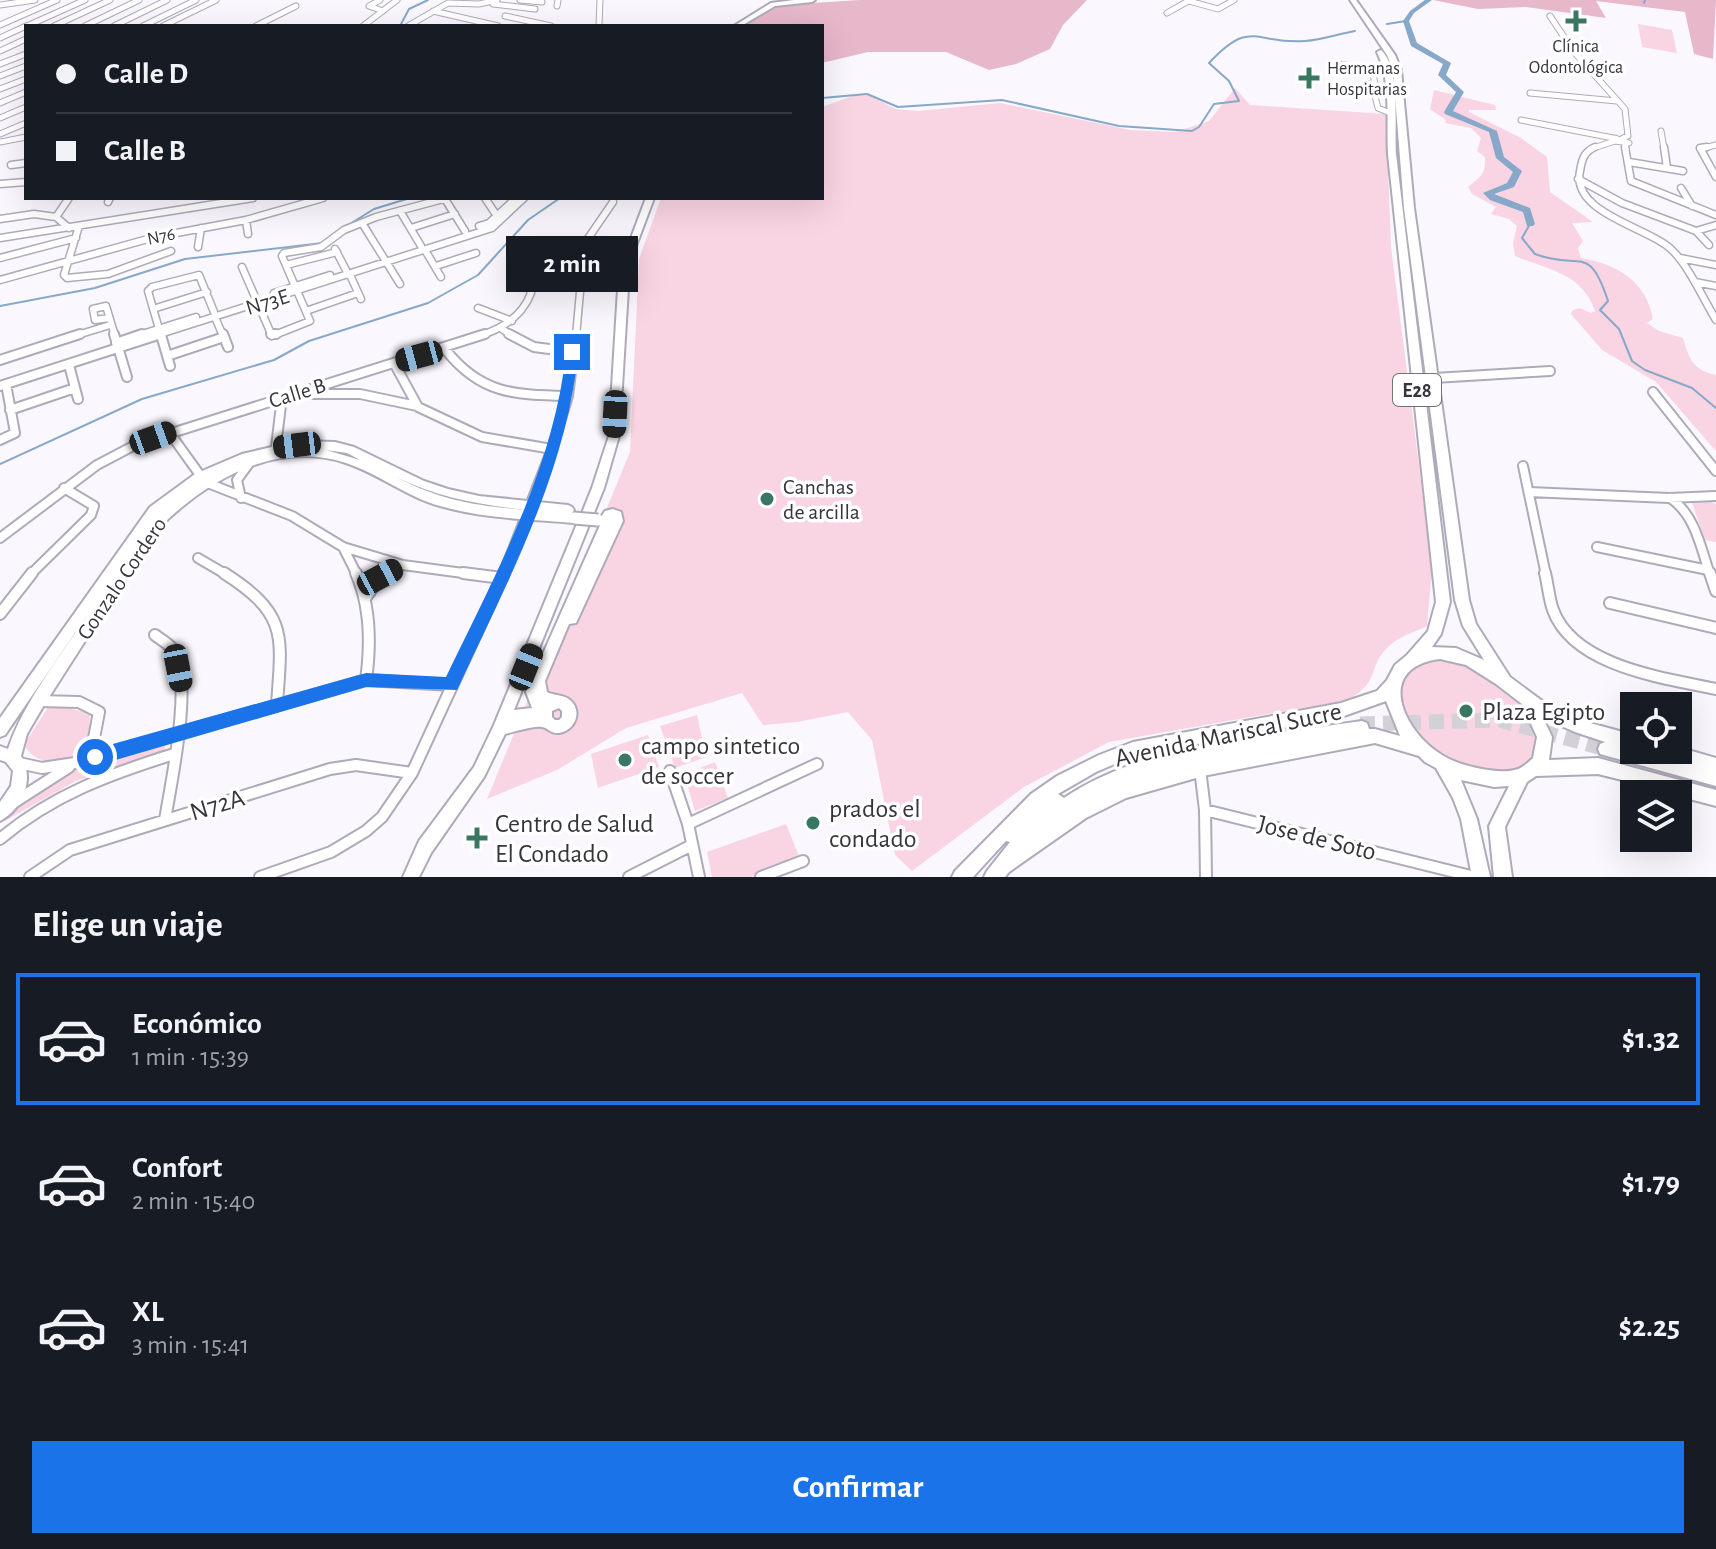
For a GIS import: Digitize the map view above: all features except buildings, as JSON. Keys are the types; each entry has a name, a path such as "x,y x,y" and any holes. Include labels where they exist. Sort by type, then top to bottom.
{"main road":[{"name":"E28","path":"1346,0 1397,70 1396,114 1407,228 1405,269 1443,602 1434,634 1397,673 1393,684"},
{"name":"E28","path":"1353,0 1360,17"},
{"name":"E28","path":"1407,228 1418,271 1434,378 1462,600 1470,626 1503,677"},
{"path":"1405,269 1418,271"},
{"name":"E28","path":"1413,658 1455,655 1487,667 1528,700 1543,731 1542,758 1528,773"},
{"path":"1393,684 1394,706 1399,718 1459,790 1472,820 1481,877"},
{"name":"Avenida Mariscal Sucre","path":"961,877 1027,808 1069,777 1102,761 1133,749 1341,710 1382,696 1393,684"},
{"path":"1528,700 1577,726 1620,738"},
{"name":"Avenida Mariscal Sucre","path":"991,847 1070,793 1130,767 1202,751 1361,726 1206,754 1118,777 1076,798 1041,822 1020,841 998,871"},
{"name":"Avenida Mariscal Sucre","path":"998,871 1080,812 1123,791 1200,769 1375,736 1434,758"},
{"path":"1607,750 1716,780"},
{"path":"1434,758 1458,772 1492,781 1528,773 1598,766 1716,798"},
{"path":"1692,759 1716,766"},
{"path":"1503,877 1497,826 1528,773"}],"street":[{"path":"0,5 35,0"},
{"path":"0,25 57,0"},
{"path":"31,24 85,0"},
{"path":"58,24 110,0"},
{"path":"89,24 139,0"},
{"path":"118,24 167,0"},
{"path":"149,24 196,0"},
{"path":"167,24 216,0"},
{"path":"380,0 369,6 383,11"},
{"path":"366,24 397,0"},
{"path":"487,3 497,0"},
{"path":"520,0 542,2"},
{"path":"591,22 599,24 600,0"},
{"path":"740,24 773,4 812,0"},
{"path":"1167,13 1189,0 1218,9 1234,0"},
{"path":"1214,8 1227,0"},
{"path":"0,13 24,1"},
{"path":"411,24 451,2 535,9"},
{"path":"260,24 296,6"},
{"path":"433,11 489,24"},
{"path":"505,16 542,24"},
{"path":"1550,16 1574,52 1625,109 1628,136 1624,141"},
{"path":"0,38 24,27"},
{"path":"0,51 24,40"},
{"path":"0,64 24,55"},
{"path":"1330,63 1372,69 1378,108 1396,114"},
{"path":"0,76 24,67"},
{"path":"0,89 24,80"},
{"path":"0,103 24,93"},
{"path":"1530,93 1618,101"},
{"path":"0,118 24,108"},
{"path":"1521,120 1624,141"},
{"path":"0,134 24,124"},
{"path":"1661,131 1667,168"},
{"path":"0,142 24,137"},
{"path":"1615,140 1598,144 1586,152 1579,164 1580,190 1586,200 1673,250 1716,320"},
{"path":"1624,141 1629,176 1636,185 1716,215"},
{"path":"1716,145 1700,148 1716,177"},
{"path":"1629,162 1683,171"},
{"path":"11,165 24,163"},
{"path":"1578,179 1696,231 1709,245"},
{"path":"0,184 24,182"},
{"path":"1681,188 1692,206"},
{"path":"1580,190 1599,190"},
{"path":"56,217 68,200"},
{"path":"0,238 241,200"},
{"path":"242,267 272,336 310,321 282,255 289,251 321,247 344,230 439,200"},
{"path":"447,200 465,231"},
{"path":"487,200 501,217"},
{"name":"N73E","path":"3,385 215,314 492,228 514,200"},
{"name":"N73E","path":"423,248 489,223 522,200"},
{"path":"411,877 425,847 479,772 502,723 607,462 614,436 623,289 629,254 649,200"},
{"name":"N76","path":"0,280 155,237 246,220 301,201"},
{"path":"260,877 340,851 375,827 395,804 412,773 502,578 552,449 568,396 583,287 582,268 578,261 570,257 589,237 613,202"},
{"path":"1696,231 1716,225 1702,210"},
{"path":"400,211 441,277"},
{"path":"0,219 34,214 56,217 69,228"},
{"path":"411,228 455,214"},
{"path":"246,220 248,234"},
{"path":"362,223 400,284"},
{"path":"79,226 65,277 98,276 171,251"},
{"path":"198,247 201,228"},
{"path":"0,258 76,238"},
{"path":"306,311 360,296 330,242"},
{"path":"286,265 337,252"},
{"path":"436,266 476,253"},
{"name":"Calle B","path":"0,538 64,488 116,454 169,432 502,329 527,304 531,293 525,281 525,272 530,266 550,257 570,257"},
{"path":"1680,258 1716,265"},
{"path":"170,366 148,291 152,287 200,275 228,347"},
{"path":"1695,282 1716,286"},
{"path":"153,309 207,292"},
{"path":"478,308 512,321"},
{"path":"0,360 109,321 127,377"},
{"path":"502,329 534,348 550,353 572,352"},
{"path":"167,356 224,337"},
{"path":"445,349 458,369 474,381 527,396 568,396"},
{"path":"394,363 418,407"},
{"path":"69,365 78,399"},
{"path":"1434,378 1550,371"},
{"path":"0,440 15,433 3,385"},
{"path":"10,410 75,388"},
{"path":"391,399 407,389"},
{"path":"1653,392 1716,471"},
{"path":"276,452 285,396 360,394 418,407 482,437 552,449"},
{"path":"169,432 202,480 292,516 343,547 403,565 502,578"},
{"name":"Gonzalo Cordero","path":"0,730 17,710 154,510 246,457 276,452 330,454 347,459 413,492 471,508 529,510 606,519 587,575 540,684 540,695 547,712 502,723"},
{"name":"Gonzalo Cordero","path":"3,810 18,791 22,775 11,758 21,732 151,529 165,512 202,480 276,452"},
{"path":"241,498 237,480 248,465"},
{"path":"1523,466 1553,611 1563,630 1587,650 1617,664 1716,689"},
{"path":"0,614 41,561 91,515 94,506 91,501 64,488"},
{"path":"1529,492 1669,498 1716,496"},
{"path":"1669,498 1686,509 1716,591"},
{"path":"343,547 357,571 366,597 370,655 366,680"},
{"path":"1597,547 1708,570"},
{"path":"198,558 241,582 273,613 281,641 277,704"},
{"path":"366,597 380,577 403,565"},
{"path":"1610,603 1716,628"},
{"path":"155,635 175,652 181,683 178,732 165,820"},
{"path":"11,758 42,768 75,763 366,680 451,685"},
{"path":"39,701 83,702 99,712 90,759"},
{"path":"0,709 17,710"},
{"path":"0,839 14,826 76,787 174,754"},
{"path":"3,810 75,763"},
{"path":"688,824 817,764"},
{"name":"N72A","path":"30,877 70,850 330,769 356,765 412,773"},
{"path":"1200,769 1205,810 1206,877"},
{"path":"670,771 688,824 699,877"},
{"name":"Jose de Soto","path":"1205,810 1475,877"},
{"path":"0,826 14,826"},
{"path":"629,877 692,845"},
{"path":"761,877 803,861"}],"shaded area":[{"path":"860,0 1087,0 1063,25 1050,49 1016,64 989,70 946,52 868,52 824,63 824,24 747,24 781,5"},
{"path":"1433,0 1716,0 1713,59 1694,54 1685,12 1596,1 1606,18 1526,7 1478,9"},
{"path":"1638,24 1672,30 1677,53 1642,47"},
{"path":"1235,88 1250,105 1386,114 1391,247 1432,567 1427,626 1392,643 1381,655 1370,680 1359,693 1348,700 1109,742 1024,787 912,871 895,855 872,740 848,712 763,725 742,693 626,728 557,770 487,799 630,452 639,259 660,200 824,200 824,106 855,95 870,96 896,109 918,111 1000,103 1130,130 1175,132 1209,121"},
{"path":"1434,90 1495,105 1496,110 1469,112 1521,138 1547,157 1550,192 1593,222 1572,223 1583,241 1578,248 1581,258 1606,265 1628,276 1644,294 1649,305 1653,319 1647,323 1659,331 1683,338 1687,352 1697,367 1716,375 1716,451 1656,382 1602,350 1571,314 1580,308 1591,313 1595,311 1582,288 1563,274 1515,256 1513,243 1517,226 1509,219 1491,214 1496,207 1472,194 1468,187 1484,168 1485,157 1477,151 1481,138 1471,128 1445,123 1446,120 1430,109"},
{"path":"1705,499 1716,504 1716,542 1705,540 1691,500"},
{"name":"Plaza Egipto","path":"1438,660 1482,672 1519,698 1535,731 1533,754 1527,763 1505,774 1479,772 1431,746 1412,726 1401,706 1400,687 1412,671"},
{"path":"50,704 90,713 89,734 83,755 52,762 38,758 26,748 27,740"},
{"path":"697,715 706,757 675,768 660,726"},
{"name":"campo sintetico de soccer","path":"648,735 659,767 598,788 591,754"},
{"path":"165,743 165,752 76,781 8,819 0,819 75,770"},
{"path":"715,762 728,798 695,811 684,774"},
{"path":"786,824 801,861 751,877 712,877 707,852"}],"waterway":[{"path":"401,24 409,9 428,0"},
{"path":"1429,0 1412,12 1406,21 1414,44 1447,63 1442,75 1460,92 1448,112 1493,131 1500,158 1518,171 1511,185 1488,193 1493,198 1527,210 1530,224"},
{"path":"1387,24 1406,21"},
{"path":"824,98 867,94 898,107 1002,100 1119,126 1192,131 1199,127 1214,104 1239,101 1229,81 1209,63 1235,41 1254,36 1305,41 1355,31"},
{"path":"337,232 374,209 403,200"},
{"path":"0,464 142,399 274,360 309,341 428,303 478,275 528,220 557,200"},
{"path":"1530,224 1522,238 1535,254 1581,262 1595,271 1608,301 1600,310 1619,329 1632,361 1645,370 1692,388 1716,408"},
{"path":"0,306 95,288 185,259 323,243"}],"tunnel":[{"path":"1360,724 1500,720 1606,749"}],"place":[{"name":"Clínica Odontológica","path":"1576,21"},
{"name":"Hermanas Hospitarias","path":"1309,78"},
{"name":"Canchas de arcilla","path":"767,499"},
{"name":"Plaza Egipto","path":"1466,711"},
{"name":"campo sintetico de soccer","path":"625,760"},
{"name":"prados el condado","path":"813,823"},
{"name":"Centro de Salud El Condado","path":"477,838"}],"route":[{"path":"95,757 366,680 407,680 451,685 502,578 552,449 568,396 572,352"}]}
